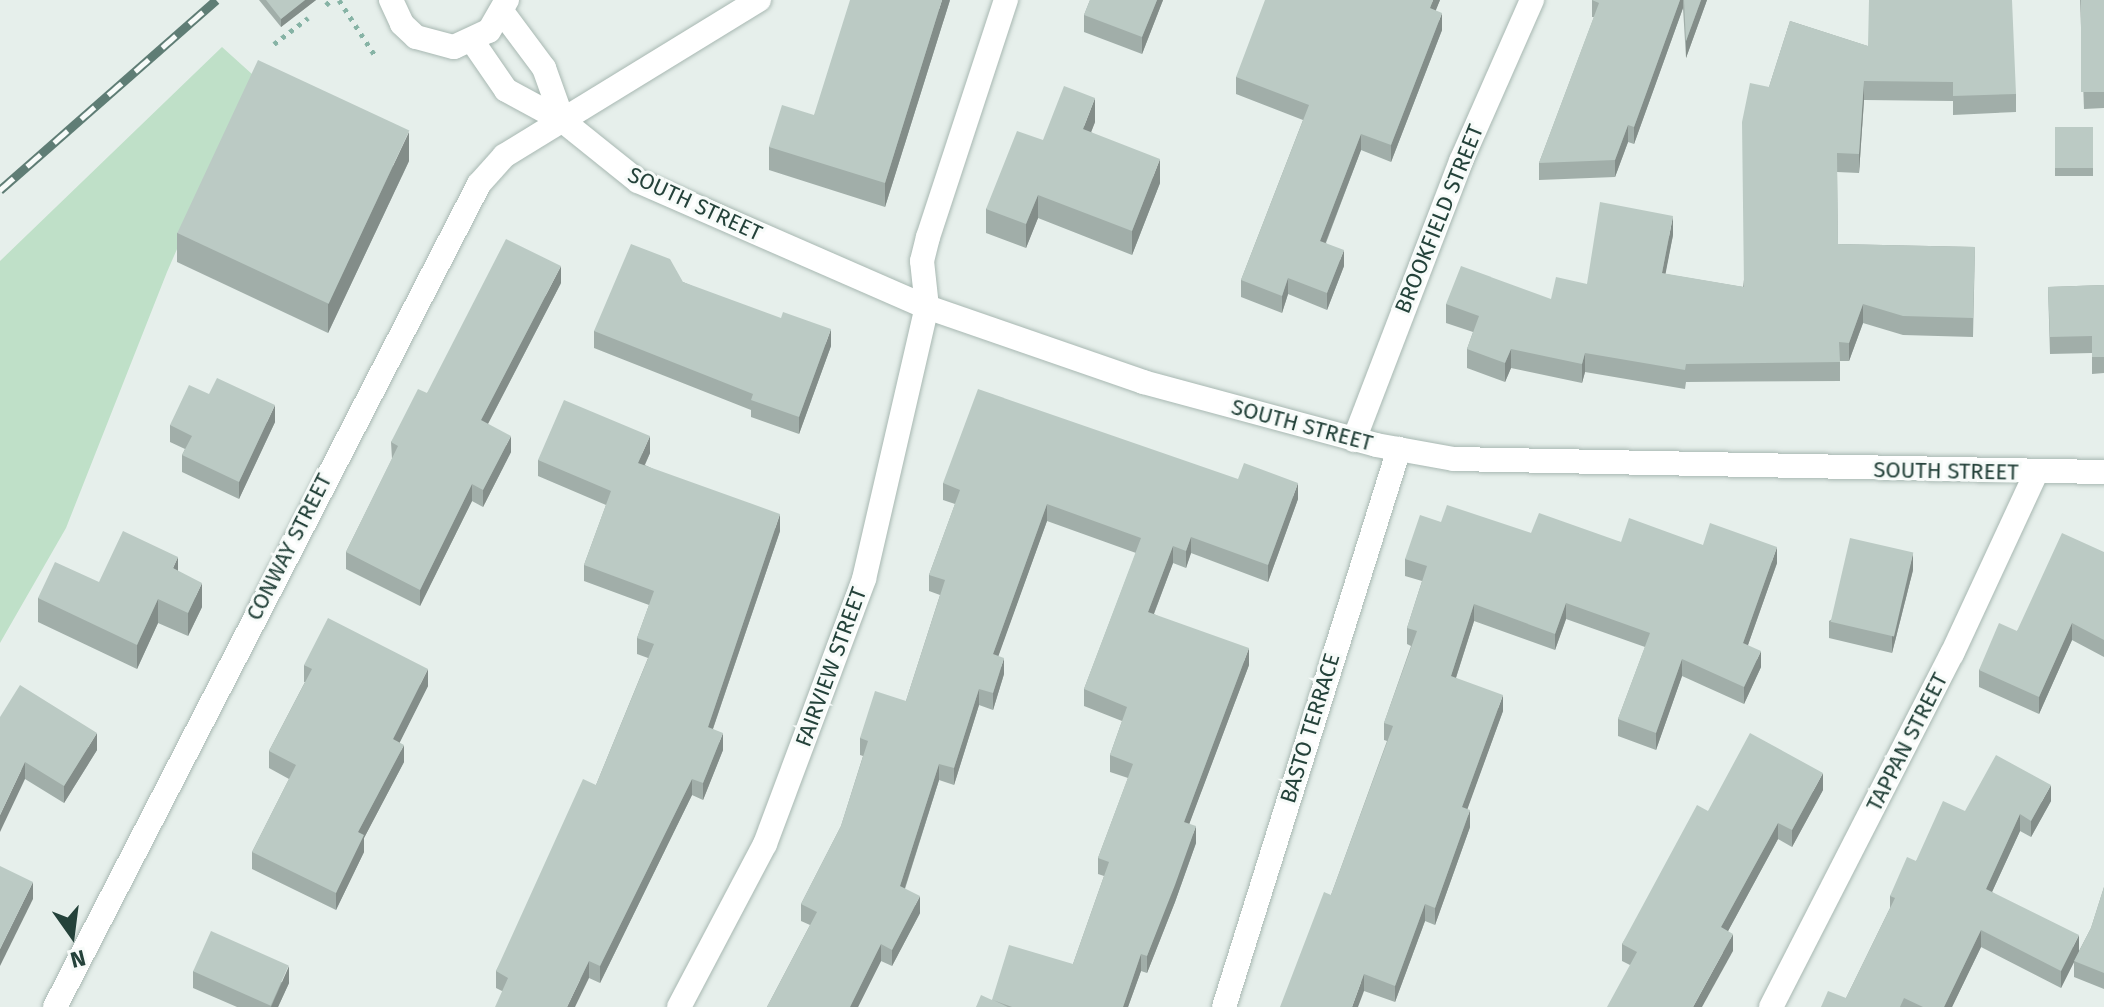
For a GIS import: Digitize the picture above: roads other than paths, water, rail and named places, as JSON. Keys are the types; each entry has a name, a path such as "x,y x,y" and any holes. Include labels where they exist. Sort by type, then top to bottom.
{"street":[{"path":"391,0 402,24 416,37 454,47 473,42 505,6 544,68 563,121"},
{"name":"CONWAY STREET","path":"55,1007 479,184 504,156 759,0"},
{"name":"FAIRVIEW STREET","path":"679,1007 765,844 864,579 927,307 922,261 1006,0"},
{"name":"BROOKFIELD STREET","path":"1354,440 1455,176 1532,0"},
{"name":"SOUTH STREET","path":"473,42 506,90 563,121 614,165 659,192 927,307 1143,382 1354,440 1454,459 2104,472"},
{"name":"BASTO TERRACE","path":"1224,1007 1399,449"},
{"name":"TAPPAN STREET","path":"1771,1007 1952,654 2036,473"}],"railway":[{"path":"0,190 216,0"}]}
